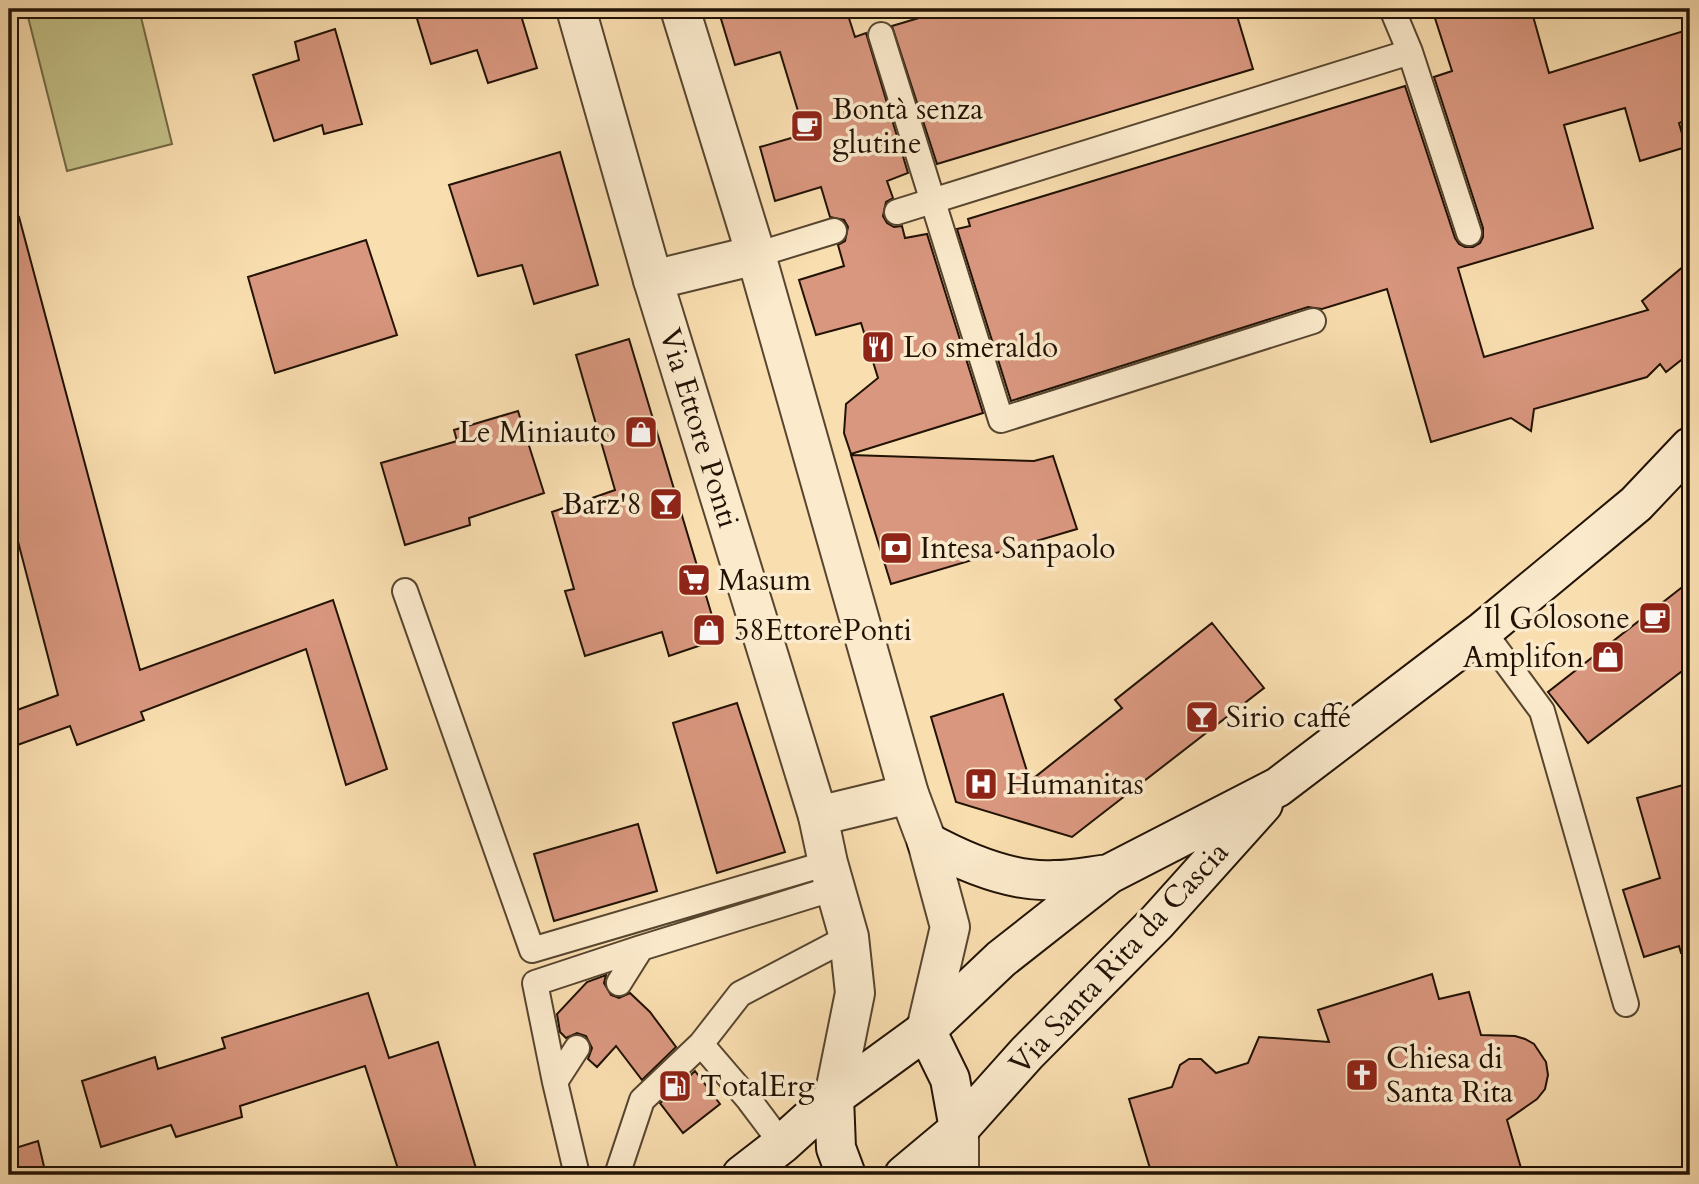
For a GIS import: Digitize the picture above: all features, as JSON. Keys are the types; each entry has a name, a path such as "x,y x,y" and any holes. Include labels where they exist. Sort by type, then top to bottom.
{"street":[{"name":"Via Ettore Ponti","path":"576,9 653,280 818,816 849,937 855,993 834,1097 836,1148 846,1175"},
{"path":"680,9 755,255 909,794 927,842 950,927 926,1030 950,1079 960,1129 960,1175"},
{"path":"653,280 755,255"},
{"name":"Via Santa Rita da Cascia","path":"834,1097 926,1030 1002,959 1108,874 1278,787 1483,631 1636,504 1690,447"},
{"name":"Via Santa Rita da Cascia","path":"1636,504 1690,474"},
{"name":"Via Santa Rita da Cascia","path":"904,1175 960,1129 1027,1053 1157,922 1278,787"},
{"path":"818,816 909,794"},
{"path":"927,842 952,856 996,873 1052,881 1108,874"},
{"path":"743,1175 834,1097"}],"lane":[{"path":"1392,9 1410,52 1469,233"},
{"path":"881,35 1001,420 1312,321"},
{"path":"897,212 1410,52"},
{"path":"755,255 834,231"},
{"path":"405,591 532,950 831,875"},
{"path":"1483,631 1542,711 1626,1004"},
{"path":"577,1175 535,983 641,948 831,875"},
{"path":"617,1175 642,1100 701,1044 740,994 849,937"},
{"path":"619,983 641,948"},
{"path":"701,1044 782,1144"},
{"path":"555,1083 577,1048"}],"shaded area":[{"path":"26,9 139,9 172,144 67,171"}],"building":[{"path":"414,9 519,9 537,68 488,83 477,50 431,64"},
{"path":"718,9 846,9 855,37 866,33 908,173 887,181 893,198 886,202 883,216 887,223 894,227 902,226 905,238 927,234 983,413 851,454 844,433 846,404 878,378 861,323 816,335 799,280 844,266 838,245 845,241 848,227 844,220 830,217 821,187 775,201 760,147 805,134 780,52 735,65"},
{"path":"949,9 1235,9 1253,69 937,164 892,26"},
{"path":"1432,9 1531,9 1549,73 1690,29 1690,119 1679,123 1686,147 1640,161 1625,108 1564,125 1593,228 1458,268 1484,357 1648,310 1642,301 1690,261 1690,353 1666,372 1660,364 1647,377 1534,409 1531,431 1511,418 1431,442 1387,289 1322,309 1308,307 1011,401 957,229 970,226 968,219 1405,86 1455,238 1465,247 1480,243 1483,228 1434,77 1452,71"},
{"path":"335,29 362,124 324,134 322,125 274,141 253,75 299,60 295,42"},
{"path":"560,152 598,285 534,304 522,265 478,276 449,185"},
{"path":"19,217 140,670 333,600 387,769 346,785 306,649 141,712 144,720 77,745 70,726 9,748 9,713 58,695 9,507 9,219"},
{"path":"366,240 397,335 275,373 248,277"},
{"path":"629,339 719,639 669,656 662,632 585,656 565,591 574,589 552,512 615,490 576,355"},
{"path":"518,411 544,493 469,518 470,525 405,545 381,463 457,441 454,430"},
{"path":"851,455 1034,461 1053,456 1077,529 891,584"},
{"path":"1690,581 1690,665 1588,743 1548,692"},
{"path":"1212,623 1264,688 1072,837 956,802 931,717 1003,694 1030,781 1122,708 1115,700"},
{"path":"737,703 785,852 717,873 673,723"},
{"path":"1690,783 1690,952 1681,953 1679,946 1644,957 1623,890 1660,878 1637,798"},
{"path":"638,824 657,891 554,921 534,854"},
{"name":"Chiesa di Santa Rita","path":"1432,974 1439,999 1469,992 1481,1035 1525,1039 1534,1044 1546,1062 1548,1075 1545,1089 1537,1099 1507,1120 1523,1175 1152,1175 1129,1099 1172,1087 1180,1065 1189,1059 1201,1059 1216,1073 1248,1063 1259,1037 1329,1042 1318,1010"},
{"path":"606,975 604,983 611,995 619,998 630,993 650,1012 676,1047 642,1080 616,1046 597,1067 588,1059 592,1048 586,1036 577,1033 566,1038 560,1032 557,1014 587,982"},
{"path":"368,993 389,1058 438,1042 478,1175 400,1175 365,1066 240,1106 242,1117 176,1137 171,1125 101,1147 82,1081 155,1057 158,1069 225,1048 222,1038"},
{"path":"695,1071 720,1104 683,1133 660,1103"},
{"path":"38,1141 46,1175 9,1175 9,1150"}],"place":[{"name":"Bontà senza glutine","path":"807,126"},
{"name":"Lo smeraldo","path":"878,347"},
{"name":"Le Miniauto","path":"641,432"},
{"name":"Barz'8","path":"666,504"},
{"name":"Intesa Sanpaolo","path":"896,548"},
{"name":"Masum","path":"694,580"},
{"name":"Il Golosone","path":"1655,618"},
{"name":"58EttorePonti","path":"709,630"},
{"name":"Amplifon","path":"1608,657"},
{"name":"Sirio caffé","path":"1202,717"},
{"name":"Humanitas","path":"981,784"},
{"name":"Chiesa di Santa Rita","path":"1362,1075"},
{"name":"TotalErg","path":"675,1086"}]}
